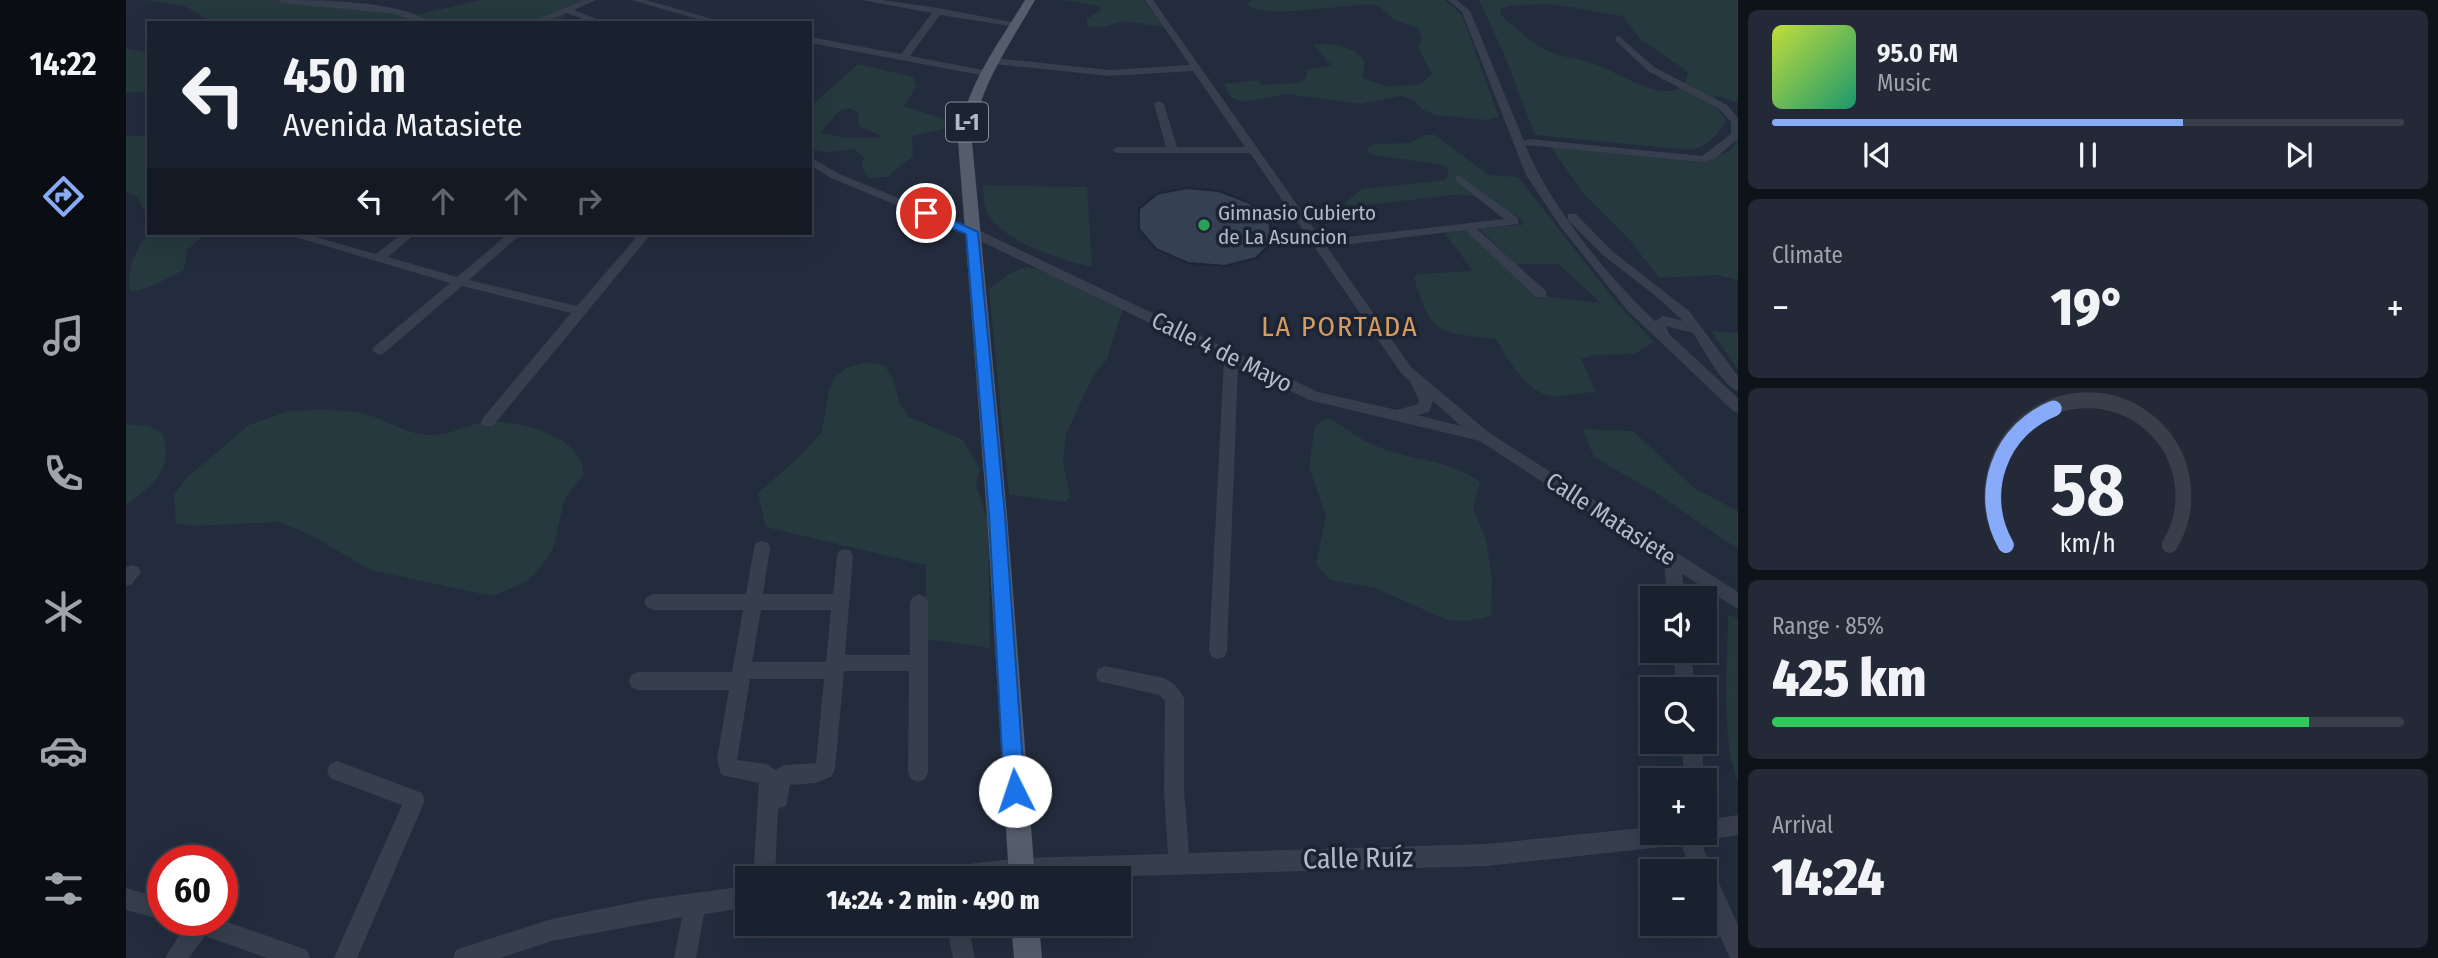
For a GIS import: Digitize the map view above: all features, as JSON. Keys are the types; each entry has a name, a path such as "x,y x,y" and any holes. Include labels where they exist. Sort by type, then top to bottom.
{"main road":[{"name":"L-1","path":"1017,24 1023,0"},
{"name":"L-1","path":"1020,866 996,503 972,232 966,127 975,96 986,73 1031,0"},
{"path":"1026,936 1028,958"}],"street":[{"path":"282,0 397,11 423,21"},
{"path":"537,21 592,0"},
{"path":"636,0 715,21"},
{"path":"865,0 1017,24"},
{"path":"1149,0 1423,393 1426,401 1424,408 1414,412 1390,414"},
{"path":"1452,0 1466,11 1532,175 1566,226 1632,307 1738,407"},
{"path":"1470,0 1541,175 1578,226 1607,253 1676,306 1702,334 1738,386"},
{"path":"566,10 597,21"},
{"path":"904,58 938,11"},
{"path":"1528,142 1702,159 1710,157 1736,135 1736,122 1723,107 1651,69 1619,39"},
{"path":"812,40 986,73"},
{"path":"994,61 1110,73 1196,68"},
{"path":"1159,104 1172,150"},
{"path":"1117,150 1253,150"},
{"name":"Calle 4 de Mayo","path":"812,161 835,176 972,232 1314,396 1483,436"},
{"path":"1318,244 1514,222 1460,179"},
{"path":"1468,227 1541,294"},
{"path":"295,235 461,282 579,311"},
{"path":"378,259 408,235"},
{"path":"380,350 514,235"},
{"path":"488,422 644,235"},
{"path":"1632,307 1666,314 1676,306"},
{"path":"1664,338 1659,326 1663,320 1686,325 1702,334"},
{"path":"1218,651 1231,356"},
{"path":"1406,370 1483,436"},
{"name":"Calle Matasiete","path":"1483,436 1738,601"},
{"path":"762,548 728,768 767,774 769,779 765,866"},
{"path":"776,866 780,781 784,775 817,773 825,769 845,556"},
{"path":"1672,558 1675,586"},
{"path":"653,602 841,602"},
{"path":"918,772 919,602"},
{"path":"638,681 919,663"},
{"path":"1105,675 1164,687 1175,698 1174,790 1180,864"},
{"path":"337,771 415,800 345,958"},
{"name":"Calle Ruíz","path":"1717,829 1738,825"},
{"name":"Calle Ruíz","path":"1131,867 1486,855 1640,839"},
{"path":"126,899 147,905"},
{"path":"464,958 552,930 735,899"},
{"path":"1717,902 1738,950"},
{"path":"685,958 695,904"},
{"path":"176,958 188,936"},
{"path":"236,936 299,958"},
{"path":"959,936 964,958"}],"green space":[{"path":"146,0 282,0 412,16 480,0 592,0 568,9 561,21 220,21 206,19 185,6"},
{"path":"1063,0 1144,0 1163,26 1127,22 1101,27 1087,26 1087,19 1100,10 1100,6"},
{"path":"1252,0 1445,0 1462,15 1499,117 1487,120 1436,115 1423,110 1414,100 1401,96 1361,104 1287,94 1243,102 1231,97 1224,84 1258,80 1261,85 1297,83 1305,80 1308,69 1332,66 1313,44 1335,45 1355,52 1365,63 1362,78 1386,86 1419,85 1432,74 1418,47 1422,40 1419,29 1394,20 1377,5 1271,11 1247,5"},
{"path":"1479,0 1738,0 1738,103 1718,96 1709,98 1726,120 1712,139 1691,150 1535,135 1504,54","holes":["1551,4 1622,16 1640,39 1688,72 1684,86 1662,91 1650,88 1592,63 1550,52 1516,29 1501,15 1500,9 1509,6"]},
{"path":"126,48 147,53 147,91 126,93"},
{"path":"858,64 913,77 916,87 904,106 947,120 943,129 912,136 913,156 887,177 868,178 862,166 864,158 854,149 827,152 812,149 812,105","holes":["850,108 859,113 857,120 861,127 882,136 851,138 821,132 839,111"]},
{"path":"1425,135 1435,135 1489,175 1518,177 1617,303 1654,342 1634,354 1594,355 1581,359 1596,392 1556,396 1543,394 1519,374 1496,339 1462,335 1440,328 1426,311 1414,278 1418,274 1473,271 1444,232 1458,229 1474,234 1502,259 1534,295 1601,303 1558,264 1515,264 1479,228 1522,225 1524,222 1521,218 1476,196 1453,195 1349,207 1345,203 1362,189 1445,180 1449,174 1447,168 1438,164 1369,154 1367,149 1373,144 1409,143"},
{"path":"126,136 147,136 147,215 136,196 126,192"},
{"path":"1738,138 1738,280 1717,275 1659,278 1629,239 1583,193 1550,146 1700,162 1730,151"},
{"path":"983,185 1087,187 1092,267 1064,260 1015,239 991,219 983,199"},
{"path":"148,235 204,235 187,250 184,270 150,287 131,292 130,276 140,246"},
{"path":"1026,267 1051,272 1124,305 1107,359 1092,378 1066,434 1063,463 1070,495 1066,502 1009,495 989,289 1010,273"},
{"path":"1711,331 1738,333 1738,369"},
{"path":"867,362 884,365 893,378 900,405 909,417 963,440 980,469 976,484 988,521 990,648 926,639 926,565 766,527 758,493 799,457 822,432 829,390 835,377 848,367"},
{"path":"289,411 355,412 415,433 429,435 444,434 479,423 526,426 560,439 572,449 581,461 583,475 565,498 553,549 541,567 526,582 492,596 370,570 311,535 279,522 194,526 176,523 174,495 184,480 249,425"},
{"path":"1327,418 1378,447 1456,469 1480,482 1473,508 1486,540 1492,579 1491,616 1469,621 1447,620 1375,588 1330,580 1316,564 1326,516 1309,467 1315,426"},
{"path":"126,424 149,426 162,433 166,457 153,483 126,505"},
{"path":"1583,429 1633,431 1694,488 1738,511 1738,549 1656,493 1594,457"},
{"path":"1728,615 1738,618 1738,781 1732,764 1727,723"}],"building":[{"name":"Gimnasio Cubierto de La Asuncion","path":"1186,188 1219,191 1250,203 1269,221 1272,242 1256,258 1225,266 1188,263 1156,249 1139,229 1139,209 1157,194"}],"place":[{"name":"Gimnasio Cubierto de La Asuncion","path":"1204,225"}],"district":[{"name":"LA PORTADA","path":"1340,326"}],"route":[{"path":"926,213 972,232 997,515 1015,791"}]}
